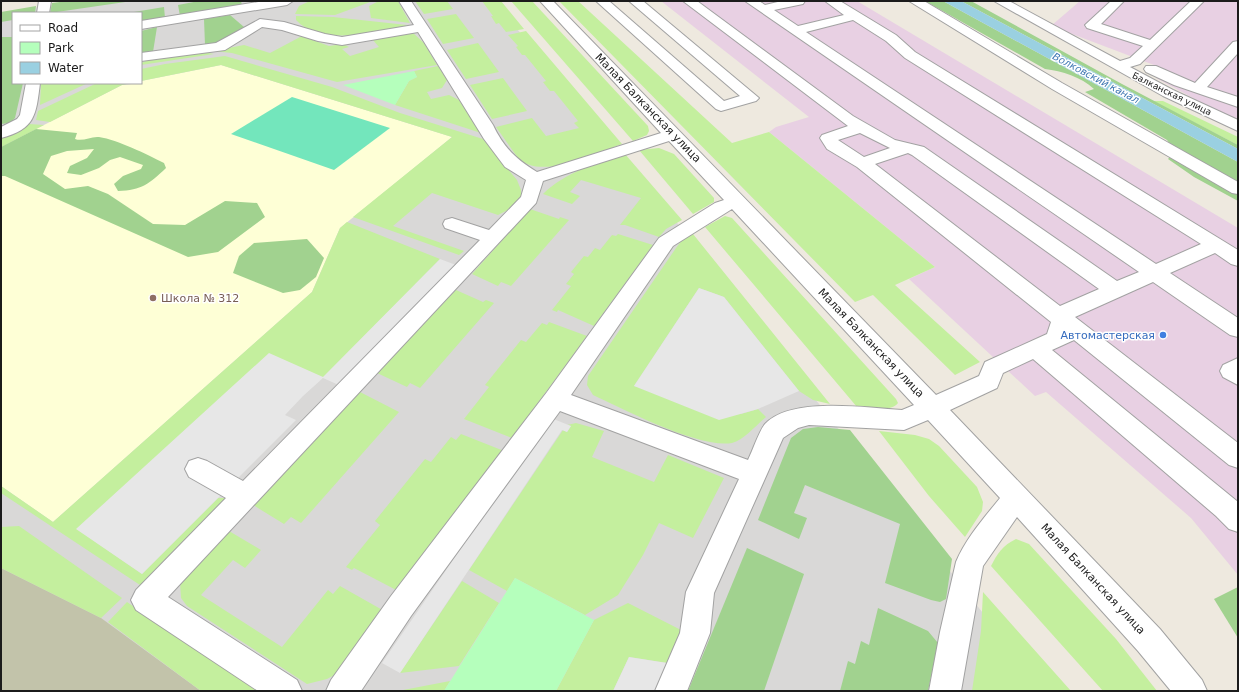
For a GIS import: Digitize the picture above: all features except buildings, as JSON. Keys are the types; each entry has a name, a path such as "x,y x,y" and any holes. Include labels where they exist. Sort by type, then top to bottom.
{"street":[{"path":"43,12 45,1"},
{"path":"142,26 287,1"},
{"path":"405,1 490,136 506,158 511,163 535,178 673,134"},
{"name":"Малая Балканская улица","path":"546,1 1017,497 1149,640 1190,691"},
{"path":"602,1 721,106 751,98 635,1"},
{"path":"689,1 847,119 889,143 918,151 1115,290"},
{"path":"757,5 799,1"},
{"path":"831,1 891,38 910,55 1238,259"},
{"path":"916,1 1057,86 1238,189"},
{"name":"Балканская улица","path":"1000,1 1112,64 1168,93 1238,126"},
{"path":"1118,1 1092,25 1152,45"},
{"path":"1135,61 1198,1"},
{"path":"757,5 1238,329"},
{"path":"250,7 260,23"},
{"path":"795,30 855,16"},
{"path":"142,57 220,47 260,23 284,26 334,40 355,44 422,27"},
{"path":"1198,88 1238,45"},
{"path":"1112,64 1135,61 1198,88 1238,102"},
{"path":"1,133 23,122 28,116 33,84"},
{"path":"862,127 828,138 833,146 863,163 1238,457"},
{"path":"863,163 907,148"},
{"path":"286,691 146,600 245,496 337,395 530,199 535,178"},
{"path":"342,691 401,606 555,399 666,242 721,207 737,202"},
{"path":"452,224 493,238"},
{"path":"1069,325 1066,312 1216,245"},
{"path":"671,691 695,633 700,592 774,431 790,420 809,415 904,420 989,382 993,368 1044,345 1069,325"},
{"path":"1044,345 1238,520"},
{"path":"1238,367 1231,371 1238,376"},
{"path":"555,399 754,473"},
{"path":"198,469 245,496"},
{"path":"945,691 955,632 970,562 991,530 1017,497"}],"shaded area":[{"path":"76,1 494,1 678,224 1044,691 1,691 1,13"},
{"path":"661,1 857,1 1238,228 1238,575 1191,518 1046,392 1035,396 909,279 935,267 769,132 776,127 809,117"},
{"path":"1080,1 1238,1 1238,120 1219,112 1156,78 1154,65 1051,26"},
{"name":"Школа № 312","path":"221,65 452,137 340,228 312,292 53,522 1,486 1,147 122,85 142,84 142,81"},
{"path":"440,259 456,265 341,386 323,378 303,396 285,415 296,420 142,574 76,529 269,353 323,377"},
{"path":"699,288 724,297 799,391 758,409 719,420 634,386"},
{"path":"551,418 571,426 567,432 562,430 400,673 382,663"},
{"path":"1,568 101,618 201,691 1,691"},
{"path":"629,657 667,663 655,691 613,691"}],"green space":[{"path":"67,1 132,1 50,12 52,3"},
{"path":"199,1 241,1 242,5 180,16 178,5"},
{"path":"310,1 373,1 335,15 295,14 299,6"},
{"path":"379,1 398,1 410,23 371,18 369,6"},
{"path":"415,1 447,1 453,9 424,14"},
{"path":"482,1 501,1 524,29 506,32 499,23 496,24 491,16 493,16"},
{"path":"511,1 532,1 648,126 649,131 647,135 633,141"},
{"path":"559,1 578,1 732,143 769,132 935,267 895,285 980,362 955,375 873,295 855,302"},
{"path":"925,1 943,1 1238,162 1238,201 1194,177 1168,159 1175,151 1167,140 1085,92 1094,89 1083,81 1065,73 1045,69"},
{"path":"961,1 971,1 1122,84 1238,145 1238,149"},
{"path":"36,6 35,12 12,12 12,20 1,22 1,12"},
{"path":"164,7 165,18 142,23 142,12 134,12"},
{"path":"456,14 474,38 443,44 427,19"},
{"path":"230,15 244,27 220,43 205,45 204,19"},
{"path":"296,16 333,17 407,25 396,29 367,33 334,35 324,34 304,27 296,20"},
{"path":"157,27 153,52 142,53 142,31"},
{"path":"526,31 622,144 569,163 554,166 540,167 528,164 518,158 496,127 532,118 546,136 579,128 574,123 578,121 554,91 550,91 543,82 546,81 525,55 522,55 516,47 518,46 508,35"},
{"path":"413,33 424,43 437,65 337,82 232,53 213,51 244,45 270,53 302,36 329,46 343,44 349,47 342,49 350,56 379,47 372,39"},
{"path":"1,37 12,37 12,84 23,84 15,118 10,123 1,124"},
{"path":"478,43 499,72 466,79 447,50"},
{"path":"202,52 214,54 142,65 142,63 150,59"},
{"path":"225,56 332,87 400,113 483,139 517,180 521,190 521,199 516,206 498,215 432,193 393,226 464,251 459,255 353,217 452,137 221,65 142,81 142,69 165,64"},
{"path":"438,66 447,80 442,88 427,92 431,99 449,95 459,100 481,133 395,105 409,81 417,77 414,71"},
{"path":"414,71 417,77 409,81 395,105 343,85"},
{"path":"503,78 527,111 492,119 470,85"},
{"path":"41,84 86,84 40,105"},
{"path":"95,84 126,84 50,122 36,120 38,111"},
{"path":"292,97 390,128 334,170 231,134"},
{"path":"1153,101 1163,101 1238,137 1238,145"},
{"path":"29,124 44,125 1,147 1,137"},
{"path":"36,129 77,133 75,139 78,140 99,137 115,141 164,163 166,168 150,182 139,188 118,191 114,184 123,176 141,169 143,165 120,157 110,160 99,168 81,175 67,173 70,166 87,158 94,149 67,151 51,156 43,174 65,189 88,186 108,194 153,224 185,225 225,201 257,203 265,217 218,252 188,257 5,176 1,176 1,147"},
{"path":"659,148 674,154 714,198 714,202 693,214 639,150"},
{"path":"625,154 682,220 666,229 659,237 625,225 620,225 641,198 581,180 570,192 580,196 572,204 543,194 552,186 571,174"},
{"path":"530,209 559,219 560,217 569,220 511,286 501,282 498,286 472,274"},
{"path":"725,216 732,218 896,399 898,403 895,406 885,409 857,407 705,227"},
{"path":"347,222 440,259 323,378 77,529 142,574 218,498 226,498 143,587 1,493 1,486 53,522 312,292 340,228"},
{"path":"618,234 653,245 594,326 558,310 557,312 552,310 571,286 566,284 574,274 571,272 584,256 588,257 595,248 600,250 612,235 616,236"},
{"path":"693,234 830,404 813,400 799,391 724,297 699,288 634,386 741,414 758,409 766,417 745,436 736,441 732,443 718,443 701,440 682,434 642,418 593,395 587,385 588,376 676,248 682,240"},
{"path":"307,239 324,258 316,277 300,290 283,293 233,273 239,256 254,243"},
{"path":"456,290 483,302 486,300 494,303 420,388 410,383 407,387 377,373"},
{"path":"549,322 587,336 512,438 464,419 489,387 485,385 521,340 526,342 542,323 547,325"},
{"path":"360,392 399,412 301,523 291,517 284,524 253,505"},
{"path":"576,423 604,431 592,457 654,482 668,455 724,478 693,538 659,523 643,555 618,595 585,615 515,578 507,591 469,570 563,430 567,432 571,426 567,425"},
{"path":"818,427 850,430 952,559 946,599 940,602 931,600 885,583 900,524 805,485 794,513 807,518 799,539 758,520 791,438 803,429"},
{"path":"879,431 915,435 929,439 939,446 977,487 983,502 982,511 965,537 929,496"},
{"path":"461,434 504,451 400,592 354,568 352,570 346,567 380,525 375,521 425,459 431,462 451,437 456,440"},
{"path":"19,526 122,598 101,618 1,568 1,527"},
{"path":"229,531 261,550 245,568 233,560 201,595 282,647 328,590 333,594 340,586 386,612 338,673 327,679 307,684 187,606 181,598 180,582"},
{"path":"1016,539 1029,544 1116,639 1157,691 1103,691 991,566 1001,550 1007,544"},
{"path":"747,548 804,574 764,691 688,691"},
{"path":"515,578 594,620 556,691 444,691"},
{"path":"462,581 499,603 459,666 400,673"},
{"path":"1238,587 1238,638 1214,599"},
{"path":"983,592 1071,691 972,691 981,631"},
{"path":"127,602 259,691 201,691 108,622"},
{"path":"628,603 681,630 667,663 629,657 613,691 556,691 594,620"},
{"path":"878,608 928,631 938,643 928,691 840,691 848,661 855,664 861,641 869,645"},
{"path":"450,681 444,691 398,691"}],"water":[{"name":"Волковский канал","path":"943,1 961,1 1238,149 1238,162"}],"place":[{"name":"Школа № 312","path":"153,298"},
{"name":"Автомастерская","path":"1163,335"}]}
